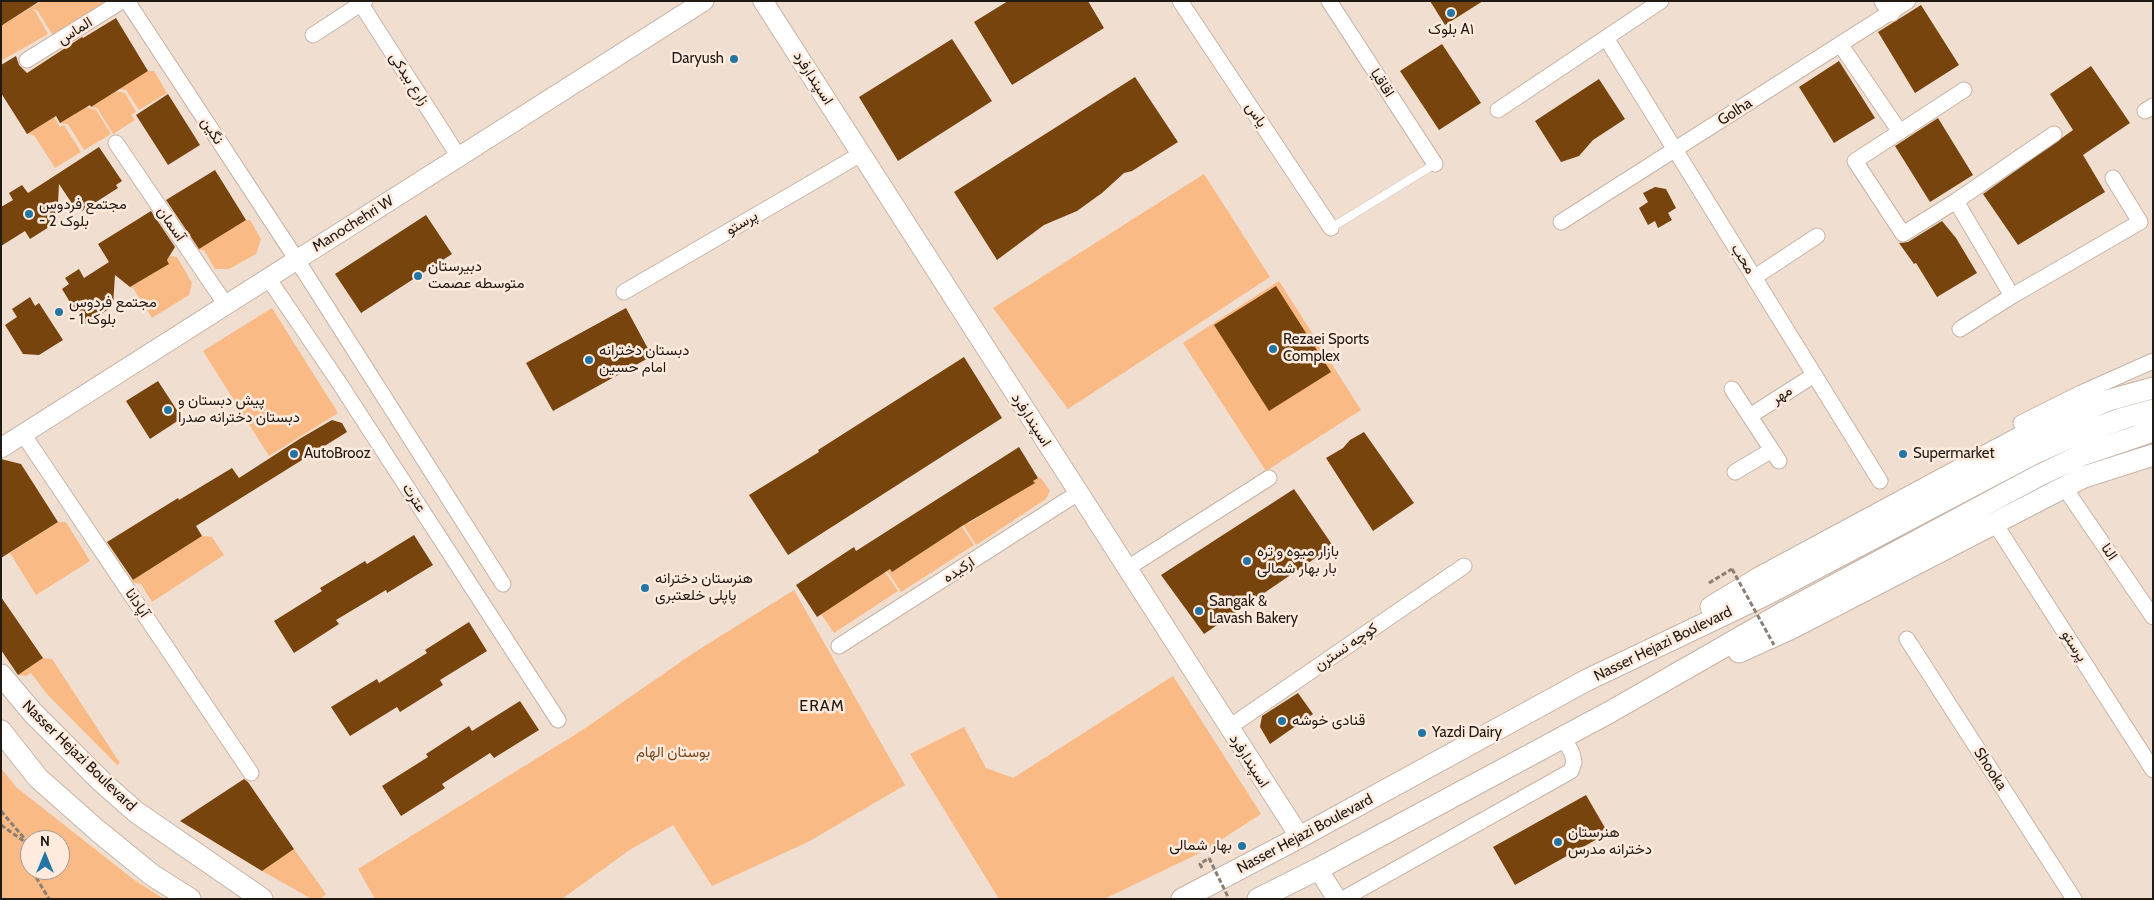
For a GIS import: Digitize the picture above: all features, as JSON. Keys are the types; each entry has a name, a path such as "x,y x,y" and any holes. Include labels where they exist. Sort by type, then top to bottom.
{"main road":[{"path":"1587,680 1759,578 2021,438 2061,418 2106,401 2153,388"},
{"name":"Nasser Hejazi Boulevard","path":"1182,899 1300,837 1587,680 1768,594 2033,454 2089,430 2153,410"},
{"name":"Nasser Hejazi Boulevard","path":"1258,899 1318,870 1610,712 1781,614 2038,476 2082,455 2153,431"},
{"path":"1610,712 1792,628 2084,477 2153,454"},
{"name":"Nasser Hejazi Boulevard","path":"1,675 32,713 102,782 136,812 262,899"},
{"path":"1,731 38,778 152,874 190,899"}],"street":[{"name":"الماس","path":"27,60 122,1"},
{"name":"نگین","path":"127,1 296,260 503,584"},
{"name":"Manochehri W","path":"1,448 704,1"},
{"name":"اسپندارفرد","path":"763,1 1228,728 1300,837"},
{"name":"یاس","path":"1180,1 1331,228"},
{"name":"اقاقیا","path":"1330,1 1435,164"},
{"path":"1498,110 1661,1"},
{"name":"Golha","path":"1561,222 1840,44 1888,7 1908,1"},
{"name":"زارع بیدکی","path":"361,2 458,157"},
{"path":"313,35 361,2"},
{"name":"محب","path":"1606,38 1880,482"},
{"path":"1840,44 1900,132"},
{"path":"1964,90 1855,161 1902,234 1956,201 2054,134"},
{"name":"آسمان","path":"116,143 226,305"},
{"name":"پرستو","path":"624,292 861,154"},
{"path":"1960,329 2012,296 2140,222 2113,178"},
{"path":"1956,201 2012,296"},
{"path":"1755,278 1817,236"},
{"name":"عترت","path":"268,278 338,381 558,720"},
{"path":"2021,424 2153,361"},
{"name":"مهر","path":"1750,416 1814,375"},
{"path":"1732,389 1775,456 1735,472"},
{"name":"آپادانا","path":"23,434 252,773"},
{"path":"1126,569 1268,478"},
{"name":"النا","path":"2064,487 2153,617"},
{"name":"ارکیده","path":"839,646 1078,493"},
{"name":"پرستو","path":"1994,522 2153,770"},
{"name":"کوچه نسترن","path":"1228,728 1464,566"},
{"name":"Shooka","path":"1907,639 2074,899"},
{"path":"1343,899 1571,771 1574,762 1572,753 1563,737"},
{"path":"1318,870 1337,899"}],"lane":[{"path":"1331,228 1435,164"}],"path":[{"path":"1707,584 1732,569 1774,645"},
{"path":"1,811 20,833"},
{"path":"1,825 20,838"},
{"path":"1200,864 1209,858 1229,899"},
{"path":"38,880 49,899"}],"green space":[{"path":"42,1 106,1 106,5 54,37 37,10 31,9 35,11 48,34 1,61 1,26"},
{"path":"148,71 154,71 167,93 139,110 126,90 118,89"},
{"path":"116,91 125,93 136,112 131,115 135,120 113,134 97,108 91,107"},
{"path":"86,107 96,110 111,134 84,150 68,124 60,123"},
{"path":"54,117 60,127 64,125 81,152 55,168 34,135 27,134"},
{"path":"1204,174 1270,277 1068,409 993,308"},
{"path":"246,220 250,220 261,239 256,254 229,269 215,269 204,250 196,250"},
{"path":"170,256 177,257 192,283 189,295 152,318 133,288 130,287 169,264 167,260"},
{"path":"1279,281 1361,410 1266,471 1183,343"},
{"path":"272,308 338,413 269,456 203,351"},
{"path":"1038,478 1041,478 1050,491 1046,499 976,545 962,523 965,520 968,524"},
{"path":"58,522 66,522 90,561 36,595 10,553"},
{"path":"960,524 974,545 901,592 887,571 890,569 892,572 956,530 955,528"},
{"path":"202,536 212,537 224,555 152,602 141,584 130,582"},
{"path":"879,570 885,572 898,591 834,633 821,614 877,578"},
{"name":"بوستان الهام","path":"794,590 905,785 808,842 712,886 673,825 628,851 562,899 375,899 358,869 581,731 695,652"},
{"path":"43,658 52,659 120,763 117,765 47,694 31,673 26,676 18,675"},
{"path":"1173,676 1261,814 1202,852 1104,899 999,899 910,754 964,727 986,768 1013,778"},
{"path":"1,768 16,787 133,879 164,899 1,899"},
{"path":"294,849 326,894 320,899 312,899 262,871"}],"building":[{"path":"1,1 40,1 1,26"},
{"path":"1008,1 1088,1 1104,28 1012,85 974,22"},
{"name":"بلوک A۱","path":"1430,1 1483,1 1445,25"},
{"path":"1921,5 1959,65 1915,93 1878,32"},
{"path":"116,18 148,71 91,107 90,105 60,123 56,116 27,134 1,93 1,65 16,56 19,65 27,73 82,37"},
{"path":"952,39 992,101 898,161 859,97"},
{"path":"1442,44 1481,103 1439,130 1400,71"},
{"path":"1839,61 1875,118 1834,143 1799,87"},
{"path":"2091,66 2130,123 2083,155 2105,192 2018,245 1983,194 2073,130 2050,94"},
{"path":"1135,77 1178,142 1132,171 1124,173 1102,193 1077,211 1044,225 997,260 954,192"},
{"path":"1599,79 1625,119 1593,140 1579,156 1561,162 1535,121"},
{"path":"168,94 200,145 168,165 136,115"},
{"path":"1938,118 1973,175 1930,202 1895,146"},
{"path":"99,147 122,181 116,185 118,188 82,211 81,208 77,211 59,184 57,222 30,239 25,231 1,246 1,207 13,200 9,193 22,185 28,193"},
{"path":"215,170 246,220 199,249 166,200"},
{"path":"1655,187 1666,189 1676,208 1668,213 1672,220 1658,228 1655,221 1648,225 1639,208 1648,202 1643,193"},
{"path":"151,211 175,247 167,260 169,264 130,287 115,275 113,306 86,324 81,316 79,317 62,289 69,284 65,278 79,269 84,278 109,262 98,244"},
{"path":"426,215 452,254 361,313 335,274"},
{"path":"1942,221 1956,238 1977,273 1937,297 1916,263 1914,264 1899,243 1908,242"},
{"name":"Rezaei Sports Complex","path":"1276,286 1331,372 1269,411 1214,325"},
{"path":"30,297 35,306 39,303 63,340 39,355 23,354 5,325 17,317 12,309"},
{"name":"دبستان دخترانه امام حسین","path":"626,308 652,356 553,411 526,363"},
{"path":"964,357 1002,418 788,555 749,495 819,452 818,450"},
{"path":"158,381 182,418 150,439 126,401"},
{"path":"332,420 342,423 347,432 196,526 202,536 133,580 107,542 178,498 179,500 232,468 239,478"},
{"path":"1364,432 1414,503 1373,531 1326,458"},
{"path":"1019,447 1038,478 1033,481 1035,483 962,526 892,572 890,569 817,617 796,585 854,547 856,551"},
{"path":"1,459 21,464 58,522 1,558"},
{"name":"بازار میوه و تره بار بهار شمالی","path":"1294,489 1333,546 1204,634 1161,575"},
{"path":"414,535 433,565 387,593 386,590 336,620 339,624 294,653 274,621 322,591 320,588 365,561 367,564"},
{"path":"1,597 43,658 18,675 1,650"},
{"path":"469,622 487,651 440,680 443,685 400,712 397,707 350,736 331,707 377,679 379,683 427,653 425,650"},
{"name":"قنادی خوشه","path":"1298,693 1313,714 1270,744 1260,727 1262,716"},
{"path":"520,701 539,730 494,758 490,753 442,784 445,788 401,816 382,786 428,757 426,754 469,726 472,731"},
{"path":"244,779 248,782 294,849 262,871 180,821"},
{"path":"1586,795 1608,833 1515,885 1493,847"}],"place":[{"name":"بلوک A۱","path":"1451,13"},
{"name":"Daryush","path":"734,59"},
{"name":"مجتمع فردوس - بلوک 2","path":"29,214"},
{"name":"دبیرستان متوسطه عصمت","path":"418,276"},
{"name":"مجتمع فردوس - بلوک 1","path":"59,312"},
{"name":"Rezaei Sports Complex","path":"1273,349"},
{"name":"دبستان دخترانه امام حسین","path":"589,360"},
{"name":"پیش دبستان و دبستان دخترانه صدرا","path":"168,410"},
{"name":"AutoBrooz","path":"294,454"},
{"name":"Supermarket","path":"1903,454"},
{"name":"بازار میوه و تره بار بهار شمالی","path":"1247,561"},
{"name":"هنرستان دخترانه پاپلی خلعتبری","path":"645,588"},
{"name":"Sangak & Lavash Bakery","path":"1199,611"},
{"name":"قنادی خوشه","path":"1282,721"},
{"name":"Yazdi Dairy","path":"1422,733"},
{"name":"هنرستان دخترانه مدرس","path":"1558,842"},
{"name":"بهار شمالی","path":"1242,846"}],"district":[{"name":"ERAM","path":"822,706"}]}
